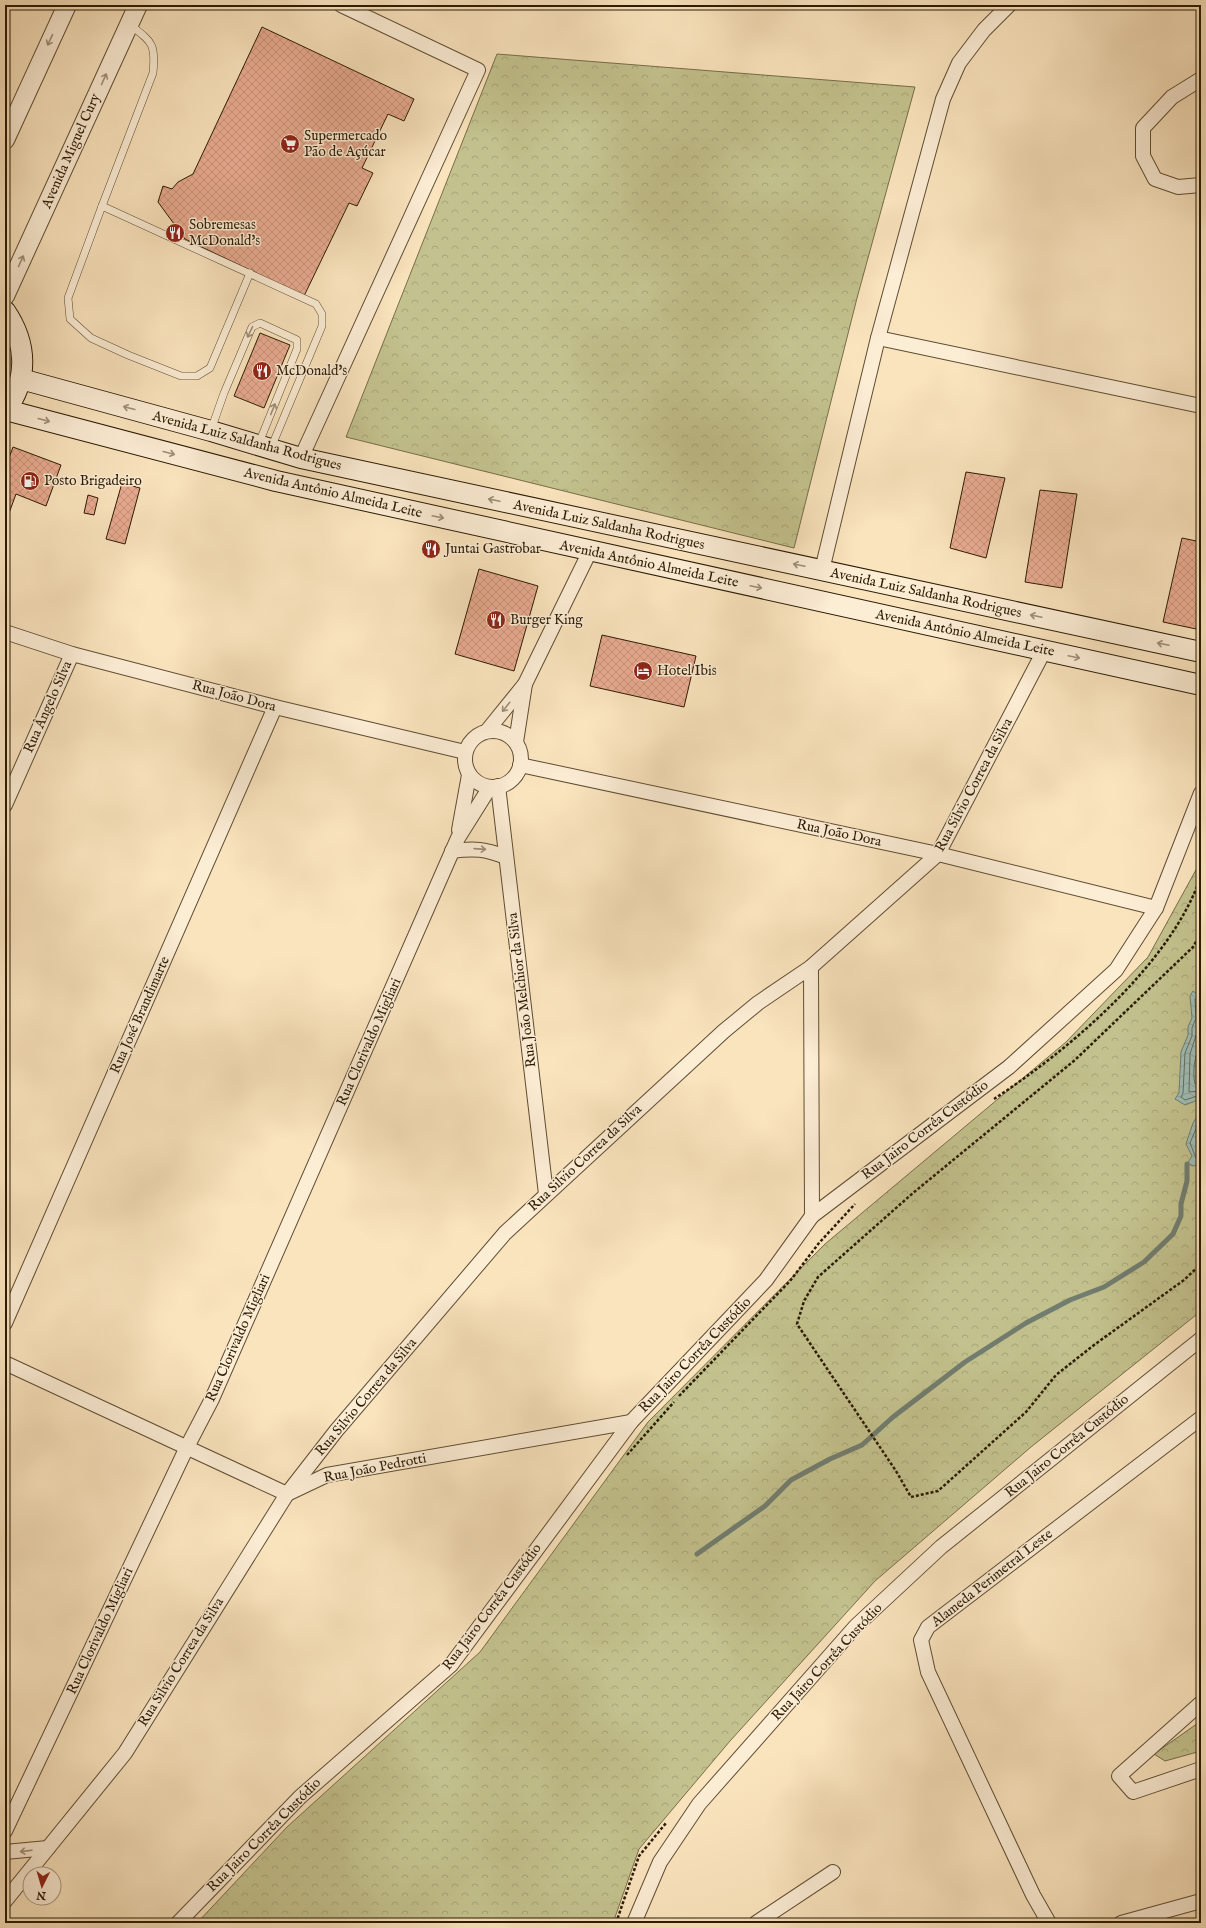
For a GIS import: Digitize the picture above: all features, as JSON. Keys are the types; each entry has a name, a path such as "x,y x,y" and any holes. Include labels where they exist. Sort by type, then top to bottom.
{"main road":[{"path":"5,311 15,325 22,349 21,379 16,392 5,411"},
{"name":"Avenida Luiz Saldanha Rodrigues","path":"21,379 211,431 301,458 1201,652"},
{"name":"Avenida Antônio Almeida Leite","path":"5,411 276,481 1201,685"}],"street":[{"path":"5,140 67,5"},
{"name":"Avenida Miguel Cury","path":"5,296 138,5"},
{"path":"301,458 478,70 341,5"},
{"path":"822,570 878,338 943,99 959,63 984,30 1009,5"},
{"path":"1201,79 1172,97 1143,128 1143,156 1155,178 1178,187 1201,185"},
{"path":"878,338 1201,406"},
{"path":"525,684 516,742 521,757 520,765 512,779 494,787 475,781 466,768 465,752 473,738 487,731 525,684 590,550"},
{"name":"Rua João Dora","path":"5,632 72,654 275,707 465,752"},
{"name":"Rua Silvio Correa da Silva","path":"5,1901 125,1753 287,1494 336,1431 505,1233 724,1031 758,1003 811,967 938,854 1044,651"},
{"name":"Rua Ângelo Silva","path":"5,805 72,654"},
{"name":"Rua José Brandimarte","path":"5,1323 275,707"},
{"path":"487,731 503,732 516,742"},
{"name":"Rua João Dora","path":"520,765 938,854 1156,908"},
{"name":"Rua Clorivaldo Migliari","path":"455,845 470,775"},
{"name":"Rua Clorivaldo Migliari","path":"5,1831 187,1446 212,1400 455,845 494,787"},
{"name":"Rua João Melchior da Silva","path":"494,787 506,856 546,1194"},
{"name":"Rua Jairo Corrêa Custódio","path":"178,1923 300,1796 452,1665 631,1422 766,1280 812,1216 1009,1067 1116,970 1156,908 1201,793"},
{"path":"455,845 486,849 506,856"},
{"path":"811,967 812,1216"},
{"name":"Rua Jairo Corrêa Custódio","path":"637,1921 660,1862 699,1804 856,1626 940,1547 1201,1339"},
{"path":"5,1363 187,1446 287,1494"},
{"name":"Alameda Perimetral Leste","path":"1049,1923 1033,1895 928,1672 921,1640 928,1627 1201,1418"},
{"name":"Rua João Pedrotti","path":"287,1494 327,1475 631,1422"},
{"path":"1201,1704 1119,1776 1133,1792 1201,1769"},
{"path":"5,1852 48,1848"},
{"path":"756,1923 833,1872"},
{"path":"1121,1923 1201,1901"}],"lane":[{"path":"129,24 151,42 155,56 153,73 68,298 70,319 91,338 128,355 181,376 197,376 210,368 250,273"},
{"path":"102,206 316,304 322,314 322,326 264,447"},
{"path":"211,431 224,393 252,327 256,324 260,324 297,340 298,343 264,447"}],"path":[{"path":"989,1103 1028,1077 1086,1028 1141,973 1173,934 1195,895 1201,876"},
{"path":"1201,933 1193,947 1075,1060 913,1193 818,1277 804,1301 797,1324 896,1471 911,1497 938,1491 1026,1412 1056,1375 1094,1344 1184,1280 1201,1264"},
{"path":"626,1457 675,1400 790,1282 824,1238 860,1200"}],"green space":[{"path":"497,54 915,87 857,298 794,548 346,437"},
{"path":"5,336 9,349 10,367 5,386"},
{"path":"1201,857 1201,1311 1031,1447 875,1581 730,1741 639,1849 613,1923 197,1923 287,1827 480,1652 648,1422 825,1244 1066,1042 1148,957 1197,868"},
{"path":"1201,1721 1201,1751 1165,1761 1154,1754"}],"water":[{"path":"1201,990 1201,1104 1198,1100 1185,1105 1175,1099 1179,1093 1181,1052 1188,1035 1188,1027 1192,1018 1190,996 1193,991 1197,994"},
{"path":"1201,1110 1201,1165 1199,1163 1194,1166 1187,1164 1192,1156 1186,1144 1193,1123"}],"building":[{"name":"Supermercado Pão de Açúcar","path":"262,27 414,99 404,121 388,114 362,168 373,173 357,206 349,203 304,296 185,239 158,202 163,186 172,189 178,182 193,174"},
{"name":"McDonald's","path":"260,333 290,345 264,408 234,396"},
{"name":"Posto Brigadeiro","path":"13,447 61,465 46,506 16,494 5,524 5,468"},
{"path":"966,472 1005,478 986,558 950,548"},
{"path":"122,483 140,488 125,544 106,539"},
{"path":"1040,490 1077,494 1062,588 1025,582"},
{"path":"88,495 98,498 94,515 84,513"},
{"path":"1182,538 1201,542 1201,630 1163,622"},
{"name":"Burger King","path":"479,569 538,586 514,671 455,654"},
{"name":"Hotel Ibis","path":"602,635 696,656 684,707 590,686"}],"waterway":[{"path":"697,1554 765,1506 791,1480 830,1459 862,1445 893,1417 965,1362 1026,1323 1070,1300 1104,1287 1144,1262 1173,1234 1181,1216 1181,1204 1187,1181 1187,1164"}],"place":[{"name":"Supermercado Pão de Açúcar","path":"290,144"},
{"name":"Sobremesas McDonald's","path":"175,233"},
{"name":"McDonald's","path":"262,371"},
{"name":"Posto Brigadeiro","path":"30,481"},
{"name":"Juntai Gastrobar","path":"431,549"},
{"name":"Burger King","path":"496,620"},
{"name":"Hotel Ibis","path":"643,671"}]}
